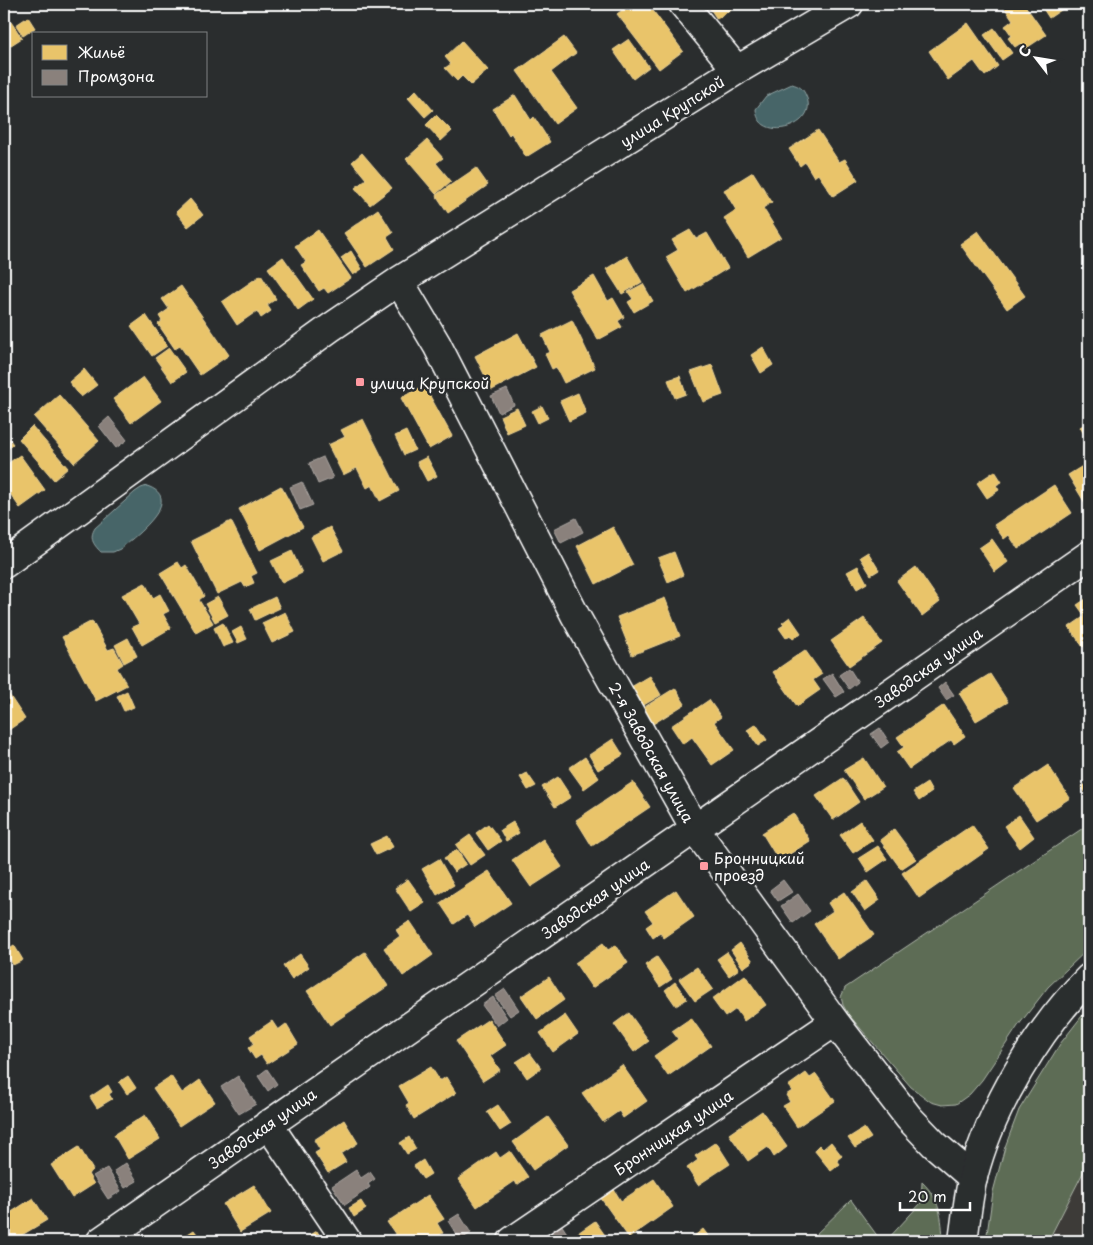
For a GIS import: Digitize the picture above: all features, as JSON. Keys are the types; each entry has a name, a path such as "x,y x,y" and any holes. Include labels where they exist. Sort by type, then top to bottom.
{"street":[{"path":"683,4 737,70"},
{"name":"улица Крупской","path":"4,564 330,328 399,281 737,70 849,4"},
{"name":"2-я Заводская улица","path":"399,281 437,346 575,615 695,829 835,1022 909,1118 934,1144 973,1178"},
{"name":"Заводская улица","path":"101,1241 1089,555"},
{"path":"964,1241 973,1178 987,1133 1006,1094 1031,1052 1053,1021 1089,978"},
{"name":"Бронницкая улица","path":"512,1241 835,1022"},
{"path":"268,1124 348,1241"}],"shaded area":[{"path":"1089,1159 1089,1241 1047,1241"}],"green space":[{"path":"1089,824 1089,948 1048,987 970,1094 956,1104 942,1105 931,1102 911,1087 848,1014 841,997 845,988"},
{"path":"1089,1007 1089,1161 1048,1241 986,1241 993,1192 1005,1147 1019,1110 1060,1044"},
{"path":"922,1182 933,1195 939,1209 943,1241 886,1241 921,1203"},
{"path":"851,1200 881,1241 818,1241 813,1237"}],"water":[{"path":"792,84 804,91 808,107 805,116 797,123 787,127 777,129 767,126 759,120 756,109 766,96"},
{"path":"147,486 158,492 161,500 153,518 120,549 113,552 101,552 93,541 92,535 95,528 135,492"}],"building: Жильё":[{"path":"630,4 648,4 683,51 659,69 617,14"},
{"path":"707,4 738,4 717,19"},
{"path":"1002,4 1024,4 1046,35 1025,49 1021,43 1015,47 1008,38 1012,36 1005,26 1013,20"},
{"path":"1040,4 1070,4 1049,18"},
{"path":"28,17 35,28 23,36 16,25"},
{"path":"11,22 22,38 5,49 4,28"},
{"path":"968,23 998,66 985,76 974,61 948,80 929,51"},
{"path":"994,28 1012,53 1002,60 984,35"},
{"path":"564,37 576,53 551,72 577,108 555,124 517,71"},
{"path":"629,39 649,67 633,79 613,50"},
{"path":"462,41 488,70 471,85 462,76 457,81 445,68 451,64 445,57"},
{"path":"416,90 433,110 425,117 408,98"},
{"path":"515,95 531,120 534,117 550,142 526,157 511,133 509,135 493,109"},
{"path":"436,115 452,131 441,141 426,125"},
{"path":"818,130 839,162 845,159 858,180 833,196 818,174 814,177 805,162 800,166 789,149"},
{"path":"427,140 443,158 436,163 451,181 436,194 406,159"},
{"path":"362,153 392,188 370,205 355,188 366,179 352,162"},
{"path":"476,168 488,185 448,213 436,195"},
{"path":"753,172 772,202 763,208 781,237 748,257 724,218 736,210 724,190"},
{"path":"190,199 203,215 188,227 176,212"},
{"path":"378,209 393,233 387,237 394,249 367,267 344,233"},
{"path":"318,230 351,278 328,293 324,288 319,291 301,265 306,262 295,246"},
{"path":"690,230 696,239 707,233 728,268 687,293 666,257 678,250 672,240"},
{"path":"978,231 1025,296 1007,309 960,244"},
{"path":"351,251 362,269 353,275 341,258"},
{"path":"627,256 642,282 622,294 606,269"},
{"path":"283,257 313,299 298,310 268,268"},
{"path":"261,275 276,299 267,305 271,311 261,318 257,311 237,325 222,302"},
{"path":"594,276 608,301 613,298 624,317 618,321 622,327 598,340 569,290"},
{"path":"643,284 653,301 634,312 628,302 633,299 628,292"},
{"path":"181,286 229,355 200,375 180,346 175,349 158,324 162,321 159,316 169,309 162,299"},
{"path":"146,315 167,346 152,356 131,326"},
{"path":"572,320 595,368 564,383 556,367 552,369 545,354 550,352 542,335"},
{"path":"518,333 536,367 492,390 475,356"},
{"path":"763,347 773,365 761,373 751,355"},
{"path":"169,348 186,372 172,382 155,358"},
{"path":"712,365 723,395 703,402 691,372"},
{"path":"84,369 97,385 81,397 69,382"},
{"path":"680,376 686,394 675,398 668,380"},
{"path":"143,377 161,401 131,423 113,399"},
{"path":"424,385 452,436 429,449 401,398"},
{"path":"578,393 586,413 569,421 560,401"},
{"path":"59,395 99,441 74,463 34,417"},
{"path":"542,406 548,418 538,423 532,411"},
{"path":"517,408 525,425 507,433 500,416"},
{"path":"363,419 399,491 380,501 372,485 367,488 357,468 343,475 328,445 345,437 341,430"},
{"path":"1089,422 1089,438 1087,439 1080,427"},
{"path":"32,426 68,468 54,480 19,439"},
{"path":"406,431 415,450 404,455 395,436"},
{"path":"4,432 13,444 4,452"},
{"path":"20,455 45,490 20,508 4,485 4,466"},
{"path":"427,457 437,476 427,481 417,462"},
{"path":"1089,462 1089,500 1085,503 1068,475"},
{"path":"995,471 1002,482 996,485 999,490 987,498 977,483"},
{"path":"1054,485 1072,513 1018,549 1009,535 1004,539 994,525"},
{"path":"281,486 303,527 260,550 239,509"},
{"path":"231,521 257,573 251,576 254,583 245,587 242,582 217,594 191,541"},
{"path":"330,527 343,551 323,561 311,537"},
{"path":"613,527 633,565 596,584 577,546"},
{"path":"992,539 1008,562 995,572 979,548"},
{"path":"292,551 302,573 282,583 271,561"},
{"path":"674,552 683,575 668,582 658,558"},
{"path":"868,552 879,570 871,575 860,557"},
{"path":"178,562 182,568 186,565 204,596 199,600 213,623 196,633 160,573"},
{"path":"858,566 867,583 857,589 847,572"},
{"path":"916,567 940,602 922,616 897,581"},
{"path":"145,583 153,598 160,594 169,611 163,614 171,628 142,645 132,627 139,624 122,595"},
{"path":"218,597 228,615 215,622 205,604"},
{"path":"275,597 280,608 255,620 250,609"},
{"path":"1089,597 1089,643 1083,647 1069,627 1085,616 1077,605"},
{"path":"665,598 680,636 632,655 617,617"},
{"path":"285,612 295,632 272,643 262,623"},
{"path":"790,617 801,633 793,639 790,635 786,638 779,628"},
{"path":"864,618 882,643 849,666 831,641"},
{"path":"92,621 108,650 114,648 123,664 117,668 127,685 96,701 62,637"},
{"path":"223,623 233,643 223,647 214,628"},
{"path":"241,627 247,639 238,643 232,632"},
{"path":"128,638 137,656 124,663 115,645"},
{"path":"805,650 822,674 813,680 820,690 797,706 773,672"},
{"path":"990,674 1008,702 976,721 959,693"},
{"path":"650,676 661,695 642,706 631,687"},
{"path":"4,687 25,719 4,733"},
{"path":"675,688 685,704 653,724 643,708"},
{"path":"127,691 134,707 124,711 117,696"},
{"path":"709,700 721,717 714,722 734,750 712,765 692,737 683,744 671,726"},
{"path":"944,705 965,736 954,744 951,740 909,769 897,752 904,747 897,737"},
{"path":"756,724 767,740 758,746 747,730"},
{"path":"613,739 623,755 598,770 589,755"},
{"path":"585,757 599,778 584,789 569,768"},
{"path":"864,758 883,787 864,799 844,770"},
{"path":"1048,765 1070,798 1036,820 1014,788"},
{"path":"527,773 536,786 528,790 520,777"},
{"path":"558,777 571,797 555,807 542,787"},
{"path":"843,778 859,802 833,820 816,796"},
{"path":"633,782 650,807 592,846 576,820"},
{"path":"1089,782 1089,798 1082,787"},
{"path":"927,783 932,792 919,801 913,792"},
{"path":"793,813 810,841 779,861 762,833"},
{"path":"1019,815 1034,837 1020,848 1004,826"},
{"path":"860,821 873,840 853,853 840,835"},
{"path":"513,822 519,833 506,841 500,830"},
{"path":"488,824 501,841 488,850 476,833"},
{"path":"972,825 989,849 919,898 902,873"},
{"path":"894,829 916,859 901,869 880,840"},
{"path":"470,835 485,855 470,865 456,845"},
{"path":"387,836 393,847 376,855 370,844"},
{"path":"543,839 562,867 531,887 512,860"},
{"path":"878,846 887,859 868,872 859,858"},
{"path":"457,850 466,864 454,872 444,858"},
{"path":"439,859 454,885 437,895 422,869"},
{"path":"489,871 511,903 475,927 467,915 454,924 440,903"},
{"path":"408,879 425,903 411,912 395,888"},
{"path":"867,881 880,900 865,911 852,892"},
{"path":"676,890 694,917 664,938 660,933 653,938 646,927 653,922 645,911"},
{"path":"844,892 874,935 838,959 814,924 833,911 828,903"},
{"path":"410,921 433,955 403,976 384,948 400,936 396,930"},
{"path":"603,943 608,950 616,945 628,963 592,988 575,963"},
{"path":"740,943 753,961 743,968 731,950"},
{"path":"14,945 23,960 13,965 5,951"},
{"path":"365,952 388,986 330,1025 307,991"},
{"path":"727,952 739,969 729,976 717,959"},
{"path":"300,954 309,967 292,979 283,966"},
{"path":"657,957 672,979 660,987 645,965"},
{"path":"697,967 713,989 695,1001 679,979"},
{"path":"745,975 766,1005 744,1021 736,1009 725,1017 712,999"},
{"path":"549,977 564,1000 537,1019 521,996"},
{"path":"675,982 687,999 676,1006 665,990"},
{"path":"629,1013 649,1041 634,1052 614,1024"},
{"path":"565,1015 578,1034 553,1052 540,1033"},
{"path":"691,1018 711,1046 668,1076 654,1056 678,1039 672,1031"},
{"path":"489,1019 506,1045 490,1056 500,1070 483,1081 456,1041"},
{"path":"272,1021 278,1030 286,1024 298,1044 267,1064 261,1055 255,1059 248,1048 254,1043 250,1036"},
{"path":"530,1053 541,1068 527,1078 516,1062"},
{"path":"622,1065 647,1101 623,1118 619,1111 603,1122 582,1093"},
{"path":"431,1067 440,1081 446,1077 456,1093 414,1119 406,1105 409,1103 399,1086"},
{"path":"806,1073 810,1078 816,1074 835,1101 797,1127 783,1106 790,1102 786,1095 792,1091 788,1086"},
{"path":"128,1076 136,1088 127,1094 119,1082"},
{"path":"171,1076 182,1093 200,1080 215,1102 179,1126 153,1088"},
{"path":"108,1085 112,1092 109,1094 112,1099 97,1108 90,1097"},
{"path":"498,1105 511,1124 500,1131 487,1112"},
{"path":"762,1111 787,1147 774,1157 768,1147 748,1161 729,1134"},
{"path":"145,1115 160,1139 128,1159 114,1135"},
{"path":"548,1117 568,1145 533,1170 513,1142"},
{"path":"344,1120 358,1143 341,1154 346,1162 328,1173 315,1153 320,1150 314,1140"},
{"path":"864,1128 871,1138 855,1148 848,1138"},
{"path":"409,1137 416,1149 407,1154 400,1143"},
{"path":"716,1142 730,1164 698,1185 687,1168 698,1160 695,1156"},
{"path":"831,1142 842,1156 837,1160 840,1164 831,1171 814,1150 819,1145 823,1149"},
{"path":"79,1147 93,1170 88,1174 94,1184 72,1198 51,1165"},
{"path":"510,1151 528,1177 517,1185 515,1181 477,1207 458,1179 496,1152 500,1158"},
{"path":"423,1160 431,1174 423,1179 414,1166"},
{"path":"654,1179 673,1207 629,1238 600,1197 613,1188 621,1201"},
{"path":"254,1185 271,1213 240,1232 223,1204"},
{"path":"428,1195 444,1219 437,1223 443,1233 430,1241 400,1241 387,1222"},
{"path":"33,1198 47,1220 12,1241 4,1229 4,1217"},
{"path":"361,1201 366,1209 354,1217 349,1208"},
{"path":"595,1221 609,1241 579,1241 575,1235"},
{"path":"703,1229 712,1241 694,1241 692,1238"},
{"path":"194,1230 202,1241 177,1241"},
{"path":"317,1231 323,1241 308,1241 306,1238"},
{"path":"545,1234 550,1241 534,1241"}],"building: Промзона":[{"path":"507,389 514,405 499,413 491,396"},
{"path":"109,417 127,440 116,448 99,426"},
{"path":"323,457 333,478 318,484 309,463"},
{"path":"302,482 313,505 300,510 290,487"},
{"path":"576,518 583,532 561,543 554,529"},
{"path":"849,668 858,682 849,689 839,675"},
{"path":"832,673 844,692 836,697 823,679"},
{"path":"945,682 954,695 946,700 938,688"},
{"path":"880,728 889,742 881,748 871,734"},
{"path":"783,880 792,892 778,901 770,890"},
{"path":"798,894 810,911 793,923 781,906"},
{"path":"505,989 519,1010 510,1016 495,996"},
{"path":"493,997 507,1018 497,1026 482,1005"},
{"path":"267,1069 277,1084 268,1091 258,1076"},
{"path":"238,1076 256,1104 239,1114 221,1087"},
{"path":"126,1163 137,1181 125,1188 114,1171"},
{"path":"107,1168 121,1191 108,1199 93,1176"},
{"path":"356,1170 361,1178 370,1172 375,1179 368,1184 370,1187 345,1205 332,1186"},
{"path":"459,1214 471,1233 460,1240 448,1221"},
{"path":"561,1224 572,1241 553,1241 548,1233"}],"place":[{"name":"улица Крупской","path":"360,382"},
{"name":"Бронницкий проезд","path":"704,866"}]}
